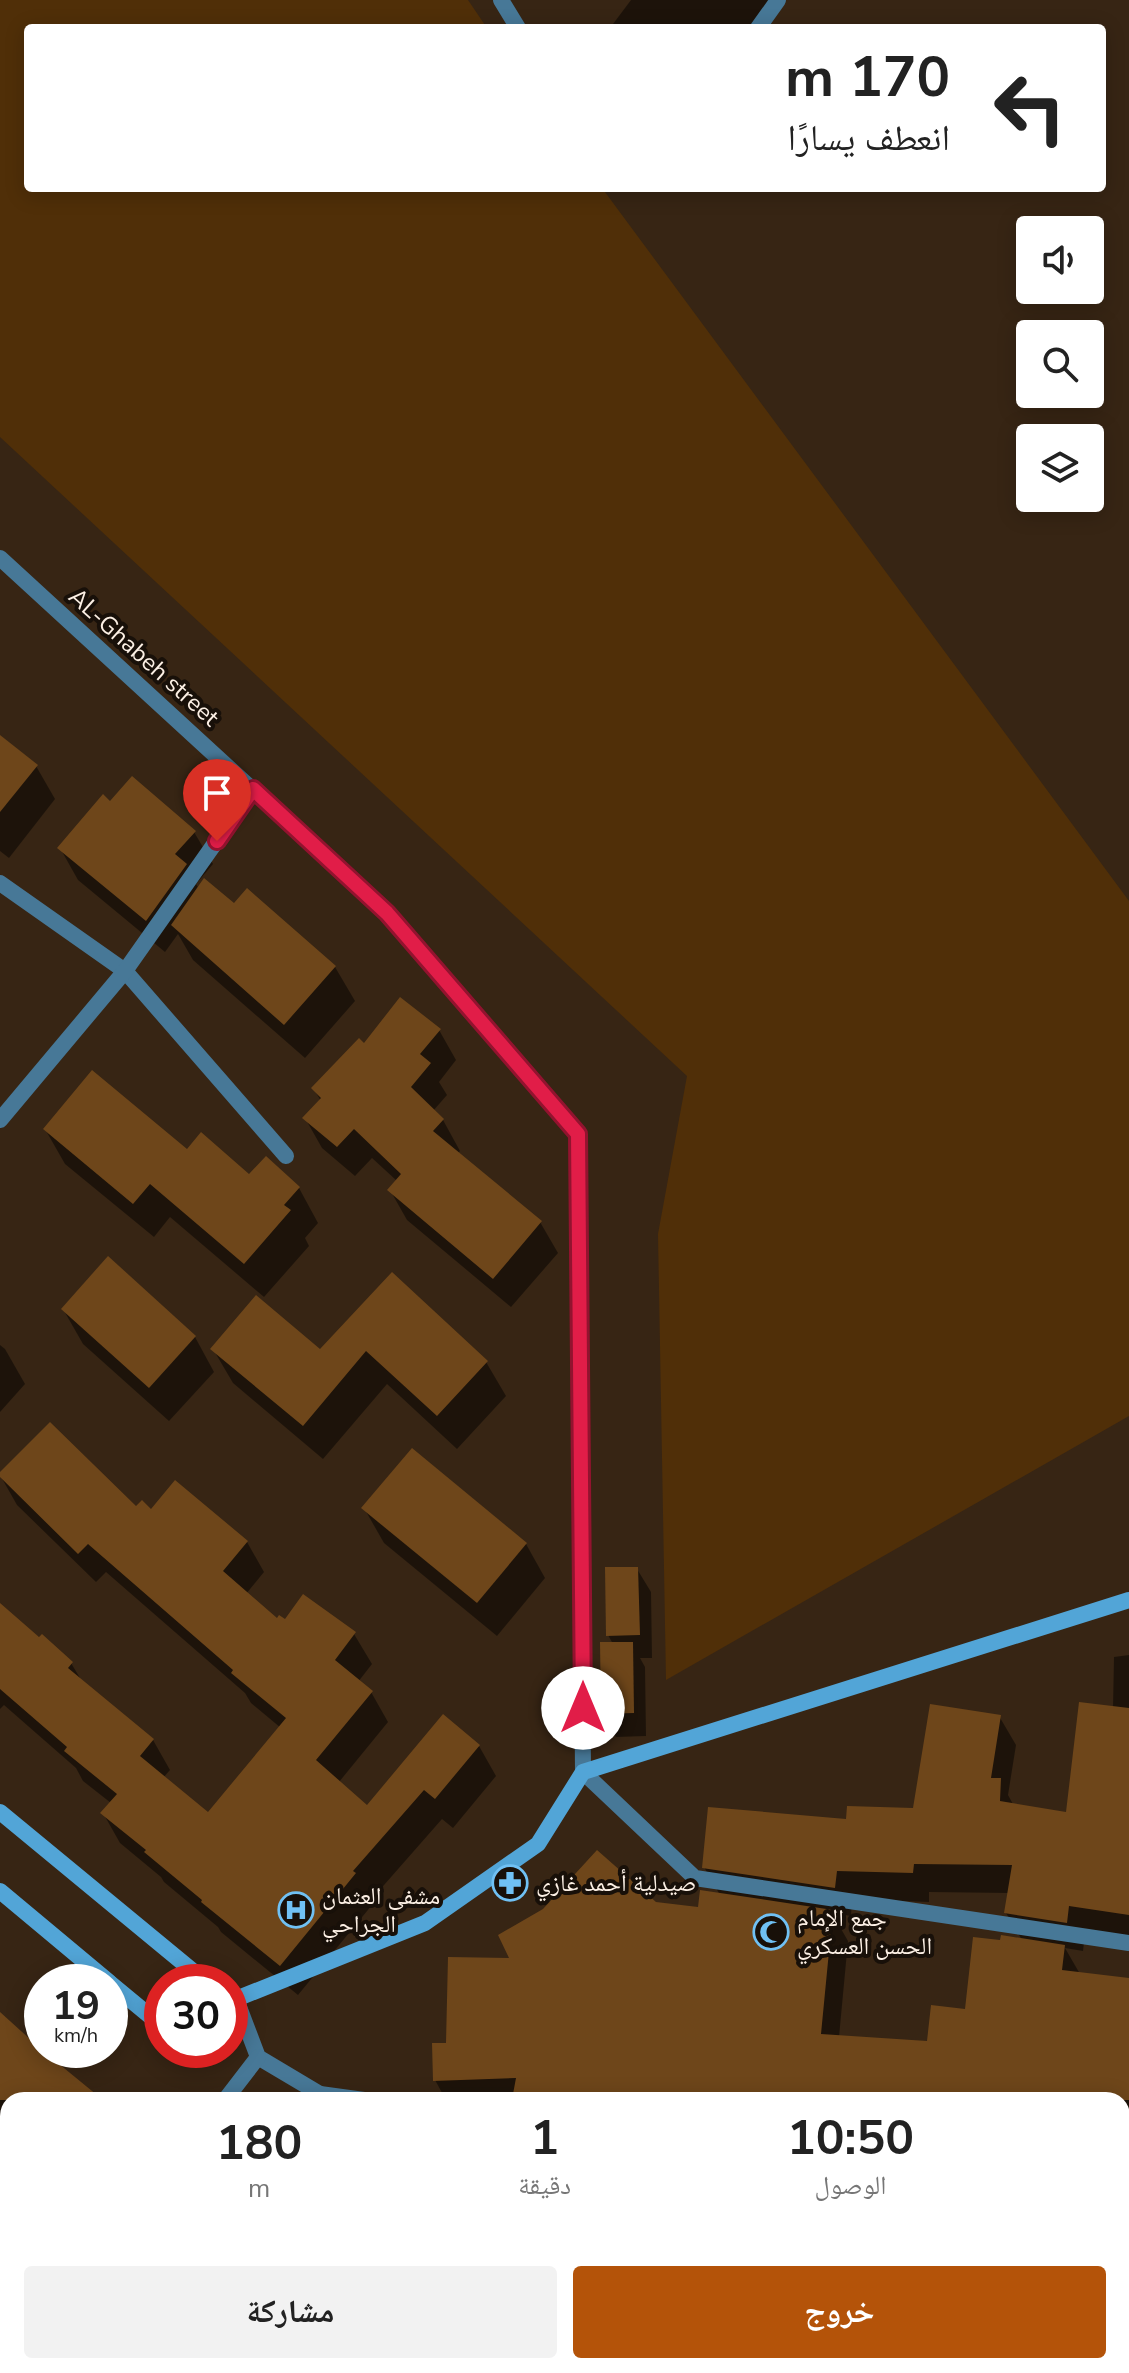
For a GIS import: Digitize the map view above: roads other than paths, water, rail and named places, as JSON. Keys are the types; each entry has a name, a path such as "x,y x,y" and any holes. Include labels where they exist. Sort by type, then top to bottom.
{"street":[{"path":"501,0 516,24"},
{"path":"761,24 778,0"},
{"name":"AL-Ghabeh street","path":"1,562 387,913 578,1134 583,1772"},
{"path":"0,1120 125,971 253,789"},
{"path":"0,883 125,971 286,1156"},
{"path":"248,1993 425,1923 538,1844 583,1772 1129,1600"},
{"path":"583,1772 695,1878 1129,1943"},
{"path":"0,1812 184,1964"},
{"path":"0,1891 88,1964"},
{"path":"128,1997 144,2011"},
{"path":"248,2035 258,2057 312,2092"},
{"path":"231,2092 258,2057"}],"place":[{"name":"صيدلية أحمد غازي","path":"510,1883"},
{"name":"مشفى العثمان الجراحي","path":"296,1910"},
{"name":"جمع الإمام الحسن العسكري","path":"771,1932"}]}
